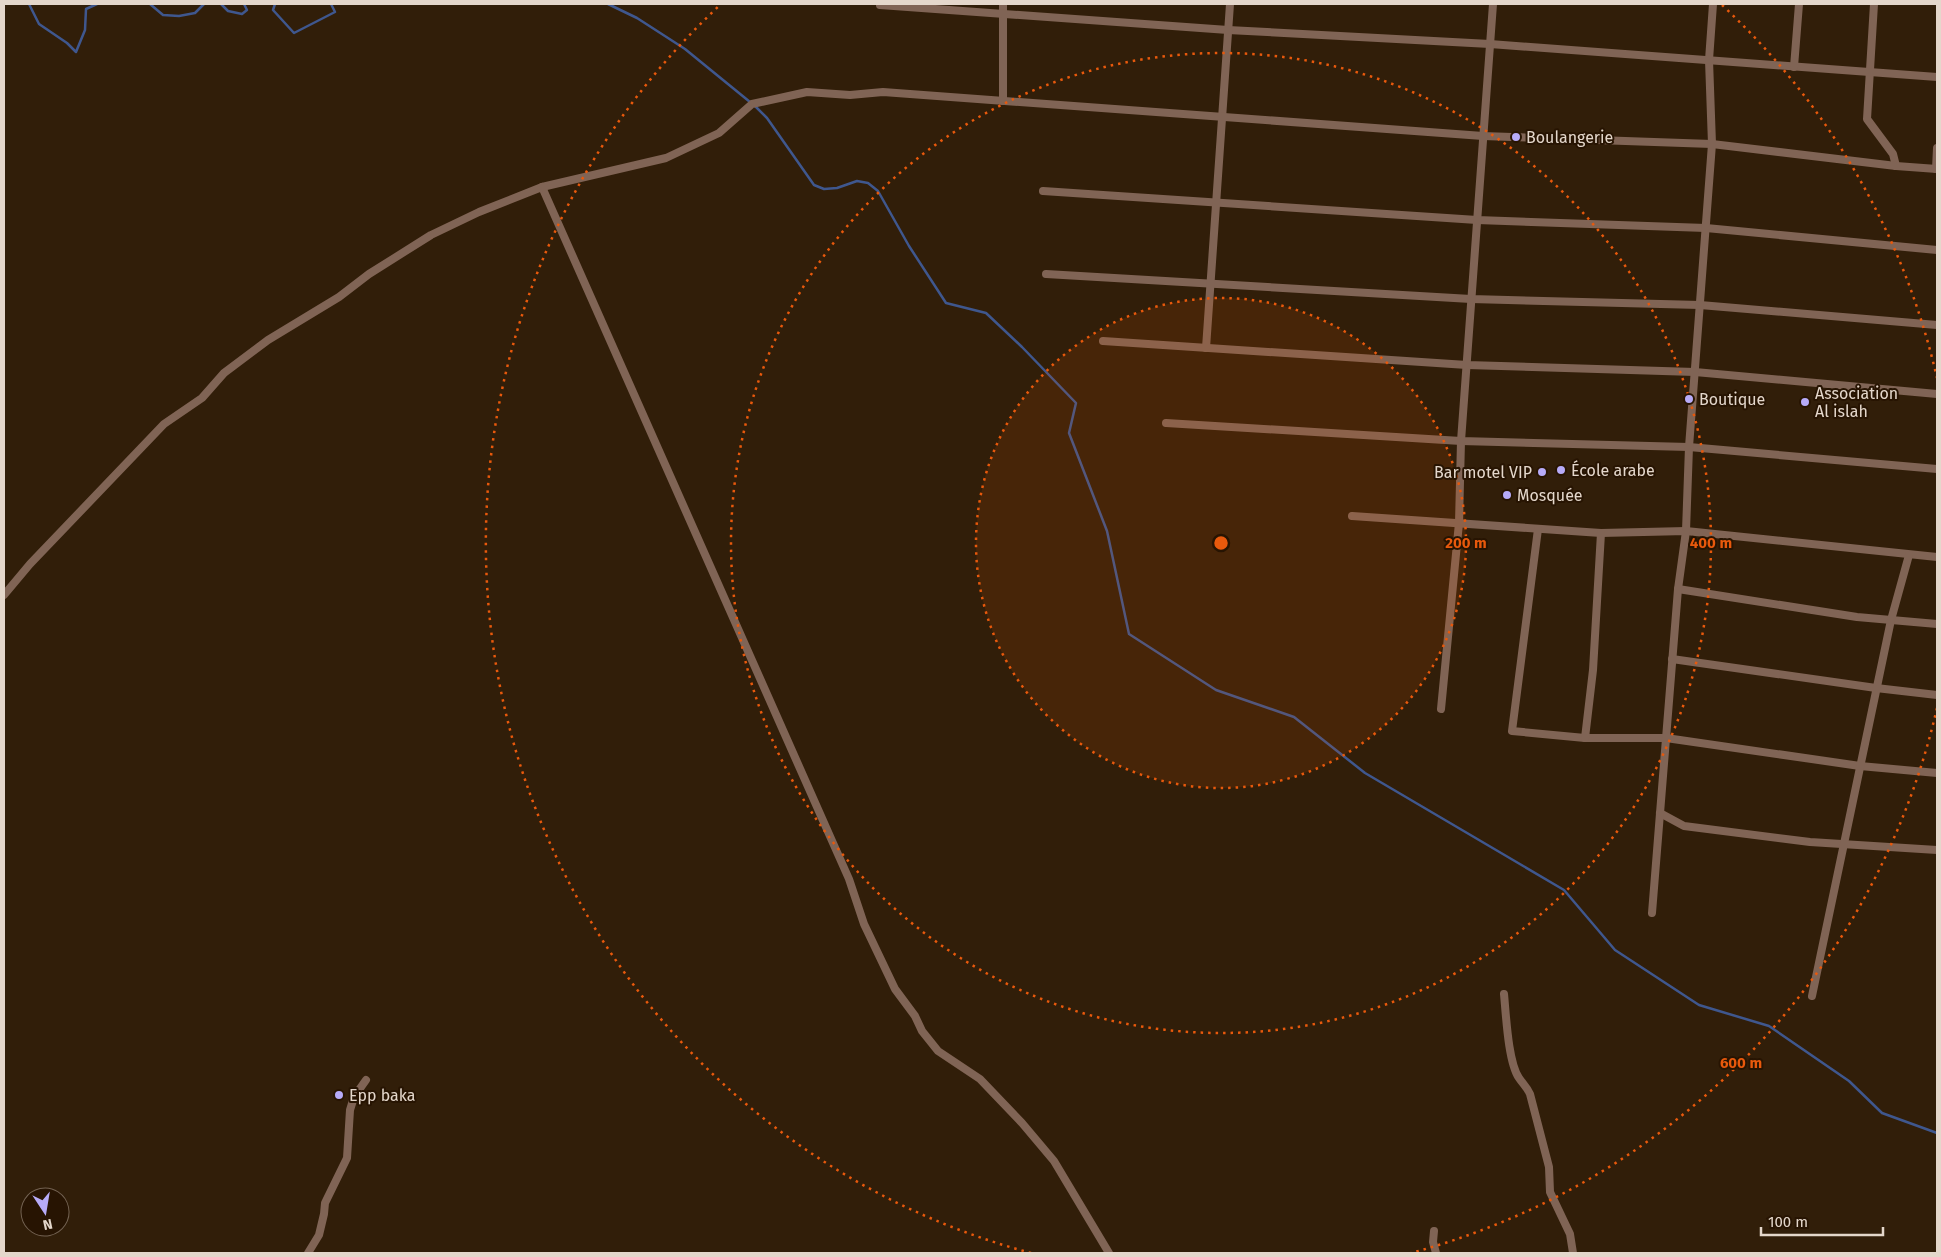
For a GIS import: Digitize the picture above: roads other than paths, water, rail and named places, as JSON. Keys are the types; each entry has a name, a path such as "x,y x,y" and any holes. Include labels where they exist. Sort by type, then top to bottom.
{"street":[{"path":"1003,4 1003,101"},
{"path":"1206,348 1230,4"},
{"path":"1441,709 1459,523 1461,441 1493,4"},
{"path":"1652,913 1678,589 1686,531 1694,372 1712,144 1709,60 1713,4"},
{"path":"1794,67 1799,4"},
{"path":"1874,4 1867,118 1893,154 1896,166"},
{"path":"880,5 1228,30 1490,44 1937,77"},
{"path":"4,595 30,564 164,424 202,398 224,374 274,336 339,297 431,234 479,212 542,188 666,158 719,133 752,104 807,92 850,96 883,92 1484,136 1712,144 1936,169 1937,148"},
{"path":"542,188 834,843 849,879 864,924 896,989 938,1051 980,1079 1022,1123 1054,1161 1108,1253"},
{"path":"1043,191 1477,220 1706,228 1937,250"},
{"path":"1046,274 1472,299 1700,305 1937,325"},
{"path":"1103,341 1467,365 1694,372 1937,394"},
{"path":"1166,423 1461,441 1689,447 1937,469"},
{"path":"1352,516 1601,533 1686,531 1937,557"},
{"path":"1538,529 1512,731 1585,738 1666,738 1860,766 1937,773"},
{"path":"1585,738 1593,670 1601,533"},
{"path":"1812,996 1890,620 1909,555"},
{"path":"1678,589 1857,617 1937,624"},
{"path":"1672,659 1937,695"},
{"path":"1660,814 1684,826 1810,842 1937,850"},
{"path":"1504,994 1513,1062 1518,1078 1525,1084 1530,1094 1549,1166 1550,1192 1570,1234 1573,1253"},
{"path":"308,1253 319,1235 325,1203 347,1158 350,1110 354,1097 366,1080"},
{"path":"1434,1230 1433,1242 1436,1253"}],"waterway":[{"path":"29,4 39,24 67,43 76,52 85,30 86,9 97,4"},
{"path":"150,4 163,15 179,16 195,13 204,4"},
{"path":"221,4 228,11 242,14 247,10 244,4"},
{"path":"275,4 273,10 294,33 335,12 331,4"},
{"path":"608,4 637,18 685,49 750,102"},
{"path":"755,106 767,118 814,185 824,189 837,188 857,181 868,183 878,191 909,246 946,303 986,313 1076,403 1069,433 1107,531 1129,634 1216,690 1294,717 1365,773 1564,890 1615,950 1699,1005 1769,1026 1849,1081 1882,1113 1937,1133"}],"place":[{"name":"Boulangerie","path":"1516,137"},
{"name":"Boutique","path":"1689,399"},
{"name":"Association Al islah","path":"1805,402"},
{"name":"École arabe","path":"1561,470"},
{"name":"Bar motel VIP","path":"1542,472"},
{"name":"Mosquée","path":"1507,495"},
{"name":"Epp baka","path":"339,1095"}]}
